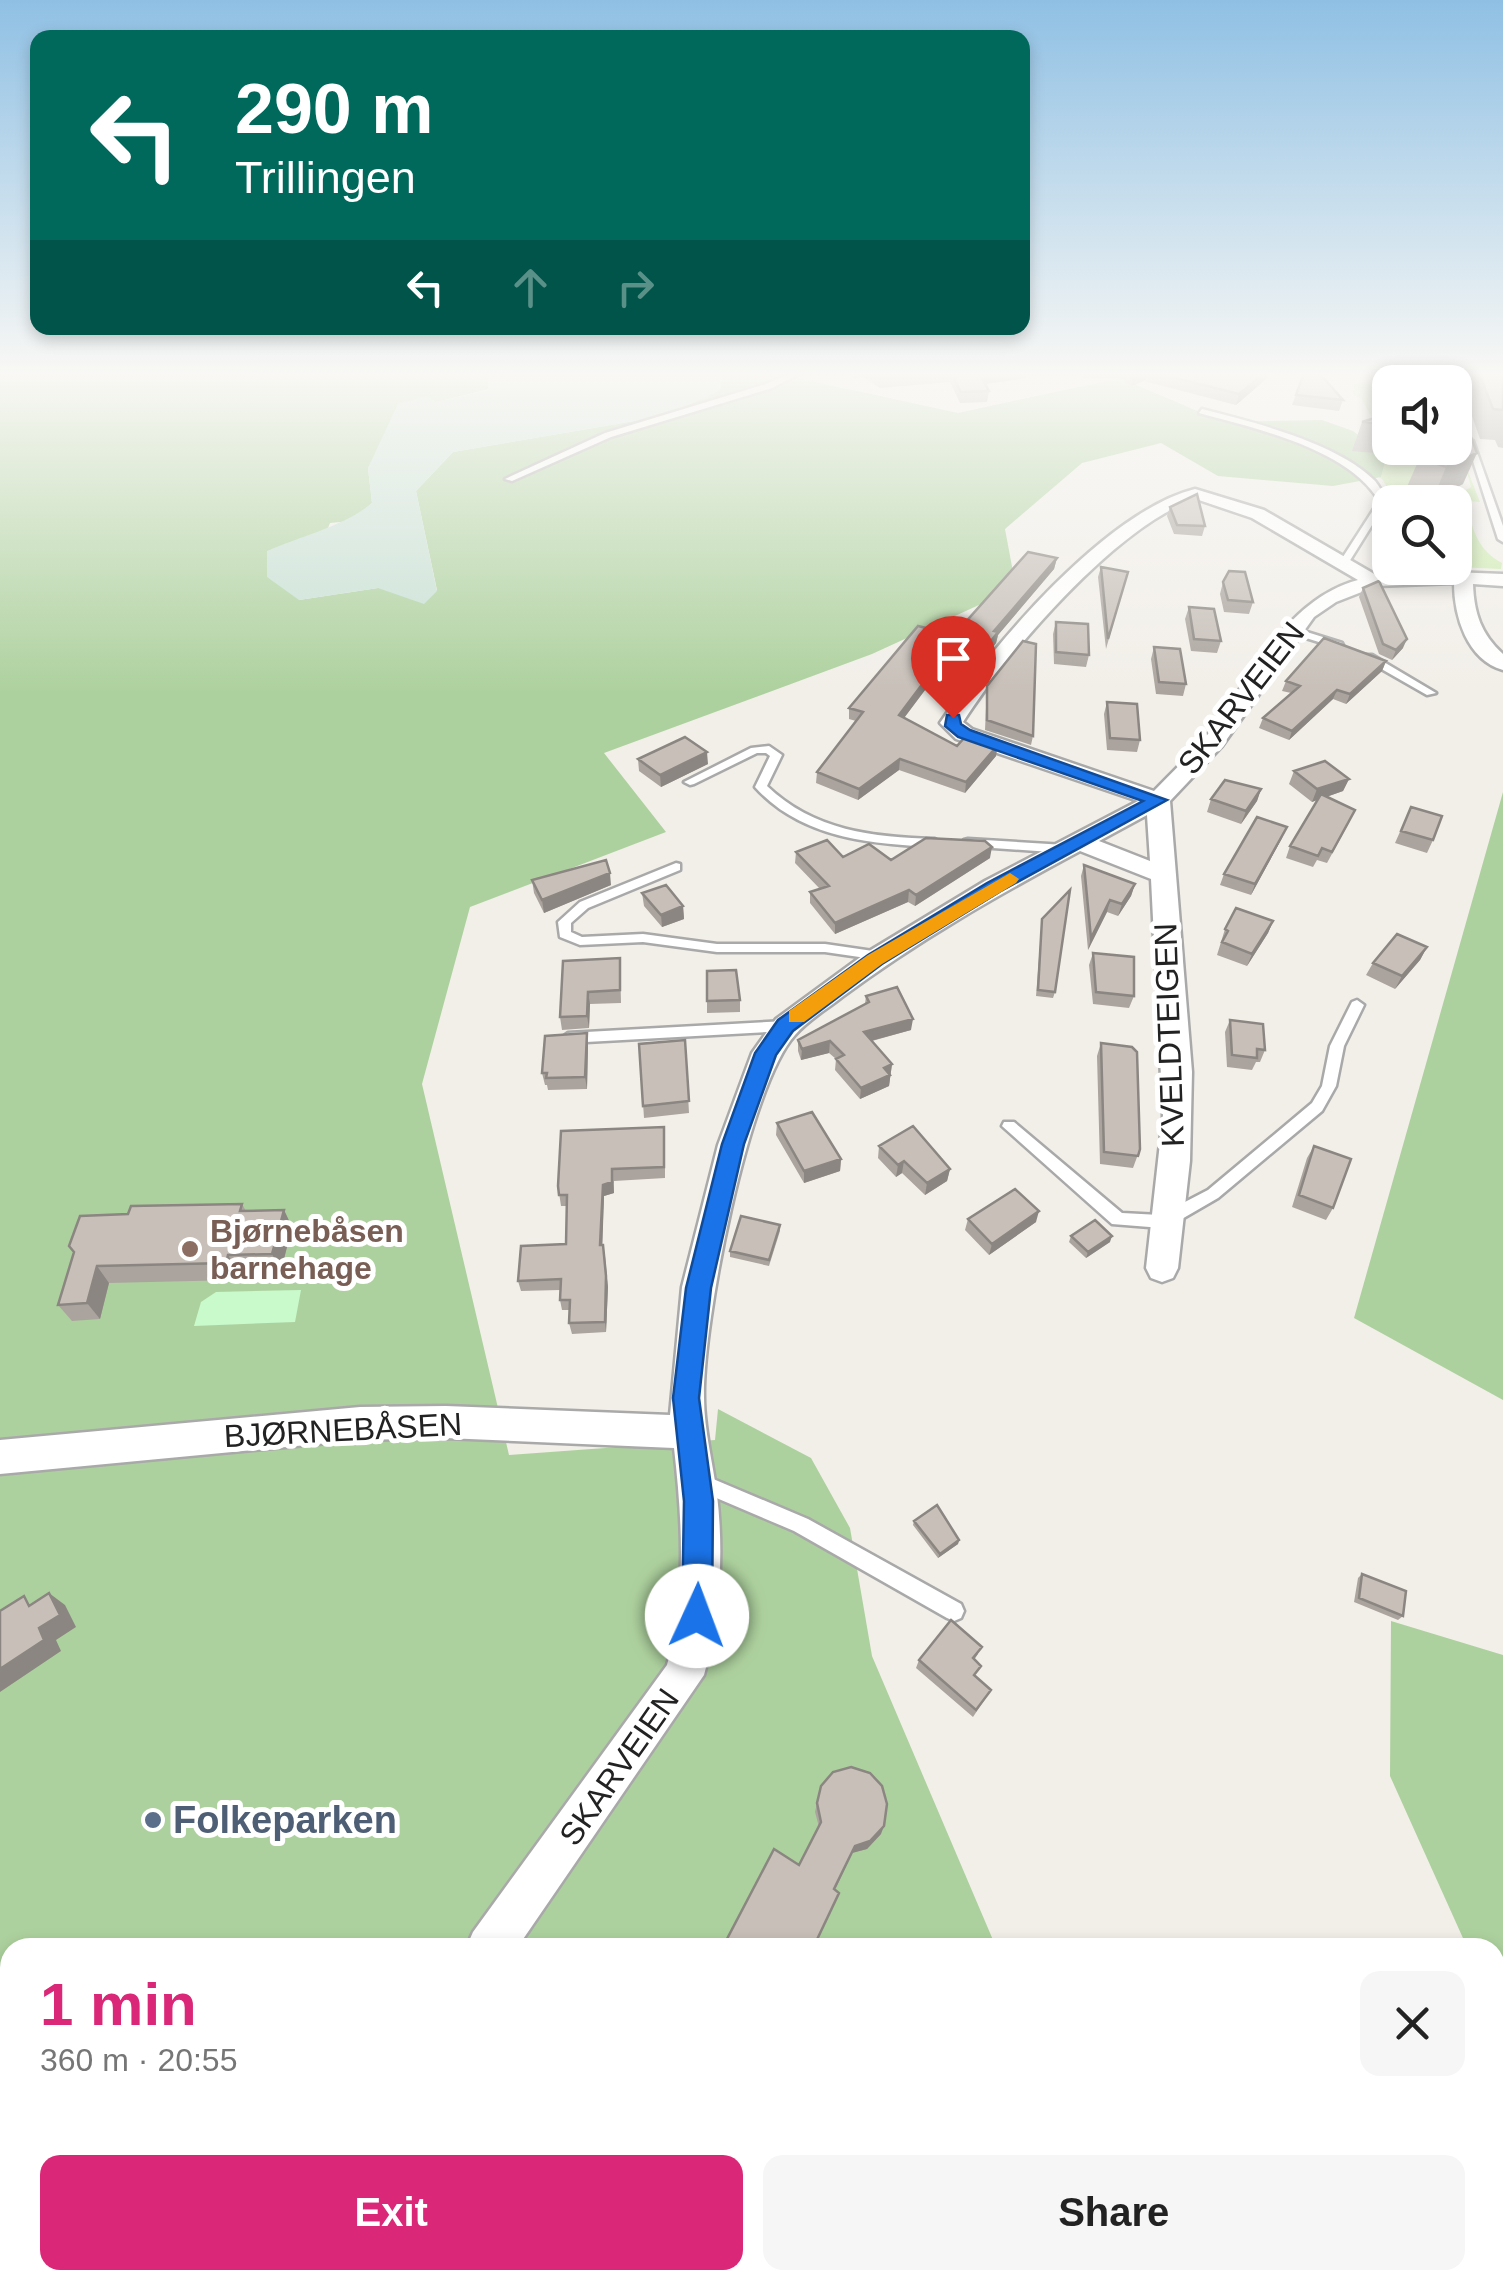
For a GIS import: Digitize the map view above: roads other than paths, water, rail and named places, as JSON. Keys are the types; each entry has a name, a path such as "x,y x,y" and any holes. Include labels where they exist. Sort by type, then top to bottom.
{"street":[{"path":"1158,800 964,734 953,726 953,718 1085,566 1122,534 1179,498 1220,497 1358,570"},
{"name":"SKARVEIEN","path":"495,1938 684,1675 696,1638 695,1481 687,1431 698,1288 712,1217 754,1080 786,1026 880,956 1158,800 1214,741 1294,631 1322,600 1358,570 1372,572"},
{"name":"SKARVEIEN","path":"1472,578 1503,580"},
{"path":"1463,585 1462,610 1468,626 1478,644 1503,664"},
{"name":"KVELDTEIGEN","path":"1158,800 1174,1031 1174,1144 1162,1222 1162,1268"},
{"path":"1072,846 1162,874"},
{"name":"BJØRNEBÅSEN","path":"0,1457 410,1422 533,1422 629,1432 687,1431"}],"lane":[{"path":"1482,480 1503,539"},
{"path":"1358,570 1372,536"},
{"path":"1294,631 1382,662 1431,693"},
{"path":"690,782 755,750 768,748 776,754 761,780 763,790 798,813 854,838 1072,846"},
{"path":"676,867 584,905 564,922 566,934 580,941 644,938 718,948 824,948 880,956"},
{"path":"1008,1126 1118,1219 1162,1222 1212,1194 1317,1106 1329,1086 1337,1046 1357,1005"},
{"path":"550,1039 786,1026"},
{"path":"695,1481 801,1525 954,1610"}],"place":[{"name":"Bjørnebåsen barnehage","path":"190,1249"},
{"name":"Folkeparken","path":"153,1820"}]}
